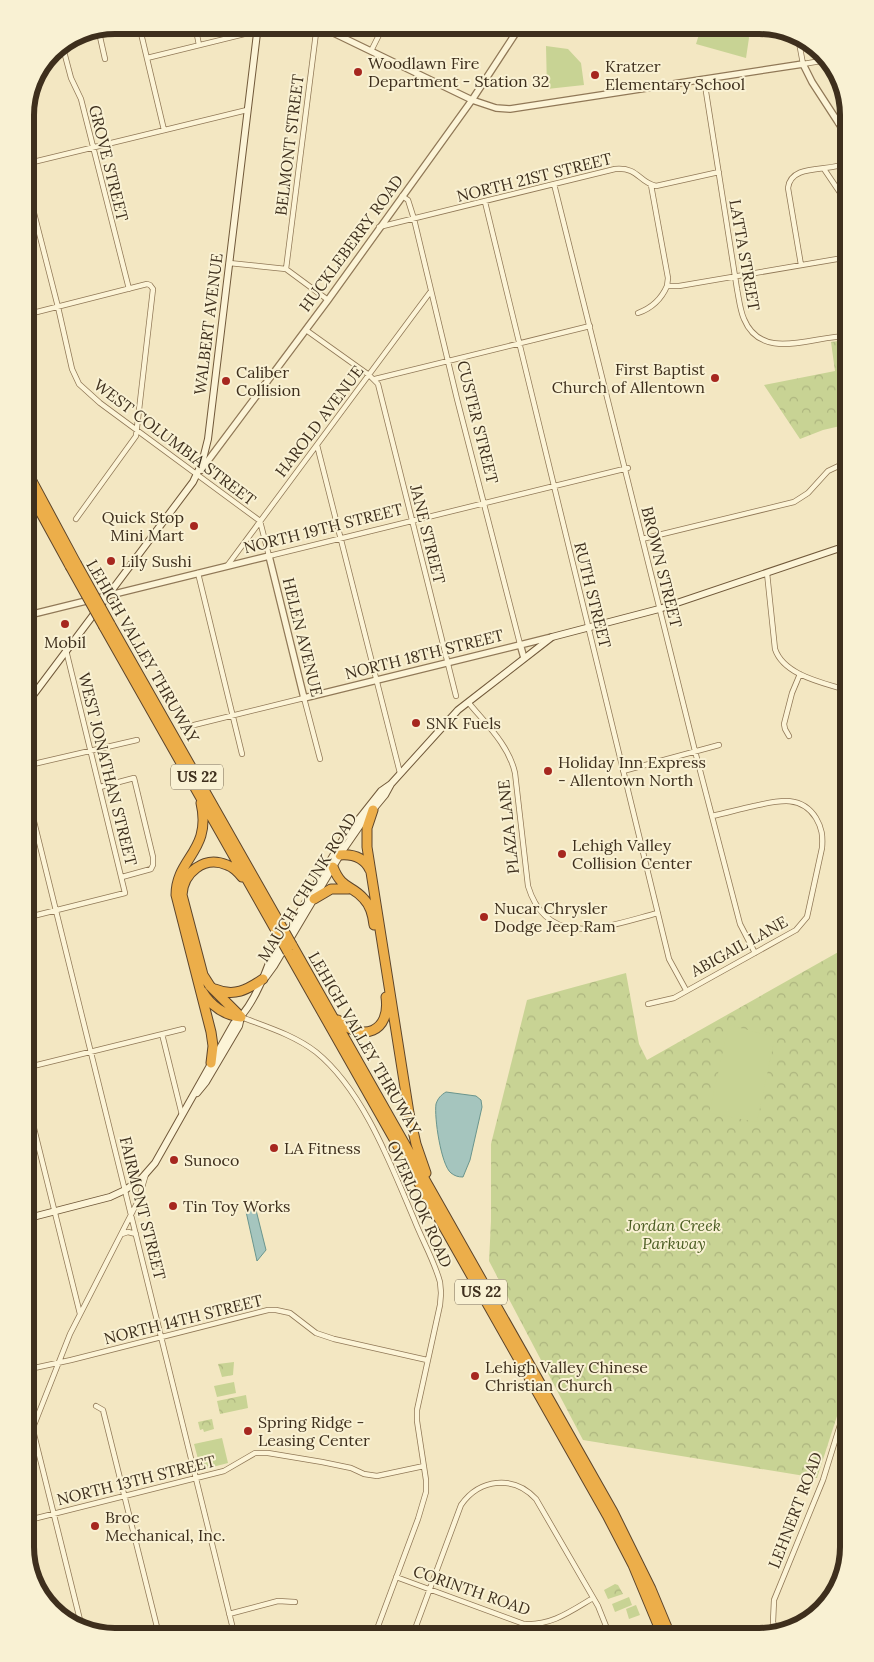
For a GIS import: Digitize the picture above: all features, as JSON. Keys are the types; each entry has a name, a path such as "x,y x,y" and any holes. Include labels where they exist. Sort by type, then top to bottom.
{"highway":[{"name":"LEHIGH VALLEY THRUWAY","path":"34,486 73,565"},
{"name":"LEHIGH VALLEY THRUWAY","path":"34,499 282,933 607,1515 637,1574 659,1628"},
{"name":"LEHIGH VALLEY THRUWAY","path":"107,625 250,884 282,933"},
{"path":"199,794 204,817 202,835 199,844 180,874 176,891 177,904 212,1041 211,1063"},
{"path":"372,810 367,838 411,1123 416,1144 434,1195"},
{"path":"331,1013 349,1029 362,1032 372,1030 380,1025 386,1012 371,912 364,898 339,880 334,860 350,854 365,862 372,872"},
{"path":"241,1017 210,986 203,975 183,902 182,891 185,881 191,872 200,865 218,862 233,868 250,884"},
{"path":"314,899 331,889 351,889"},
{"name":"LEHIGH VALLEY THRUWAY","path":"290,948 331,1013 627,1537 666,1628"},
{"path":"210,986 220,991 234,993 248,989 263,979"},
{"path":"198,982 205,995 215,1007 227,1015 241,1017"}],"main road":[{"name":"WALBERT AVENUE","path":"34,694 198,474 208,439 256,34"},
{"path":"659,609 840,548"},
{"name":"NORTH 18TH STREET","path":"552,637 659,609"},
{"name":"MAUCH CHUNK ROAD","path":"34,1217 102,1200 125,1190 146,1174 193,1098 210,1077 239,1026 241,1017 263,979 269,963 334,860 385,795 391,784 439,729 468,702 552,637"},
{"name":"MAUCH CHUNK ROAD","path":"263,979 274,966 314,899 346,834 381,791 391,784"},
{"name":"MAUCH CHUNK ROAD","path":"193,1098 201,1079 234,1023 241,1017"}],"street":[{"path":"141,34 164,130"},
{"path":"197,34 199,45"},
{"path":"147,58 237,34"},
{"name":"BELMONT STREET","path":"286,269 316,34"},
{"path":"336,34 472,100 496,108 510,109 820,61"},
{"path":"371,51 380,34"},
{"name":"HUCKLEBERRY ROAD","path":"198,474 328,300 472,100 515,34"},
{"path":"100,35 105,59"},
{"path":"799,44 803,64 812,82 840,126"},
{"name":"GROVE STREET","path":"64,52 71,78 81,99 129,289"},
{"name":"LATTA STREET","path":"704,79 739,302 745,322 760,339 780,344 840,337"},
{"path":"34,162 248,110"},
{"path":"801,265 789,184 790,179 797,173 840,166"},
{"name":"NORTH 21ST STREET","path":"379,227 623,168 633,171 651,185"},
{"path":"824,169 840,193"},
{"path":"638,313 647,310 659,301 667,286 668,278 651,185 662,186 718,172"},
{"name":"BROWN STREET","path":"554,184 695,752 740,924 755,953"},
{"name":"CUSTER STREET","path":"402,196 408,200 414,219 448,361 524,658"},
{"name":"RUTH STREET","path":"485,202 669,959 686,990"},
{"name":"WEST COLUMBIA STREET","path":"34,213 72,369 79,384 100,403 260,520"},
{"path":"667,286 679,286 840,258"},
{"path":"229,263 286,269 328,300"},
{"path":"34,313 147,284 150,284 153,289 136,436 76,519"},
{"name":"HAROLD AVENUE","path":"227,566 431,291"},
{"path":"306,330 375,379 590,326"},
{"name":"JANE STREET","path":"375,379 378,384 456,696"},
{"path":"318,445 400,773"},
{"path":"642,540 794,502 808,493 828,472 840,466"},
{"name":"NORTH 19TH STREET","path":"34,614 626,468"},
{"name":"HELEN AVENUE","path":"260,520 320,759"},
{"path":"198,573 242,754"},
{"path":"767,573 777,654 784,664 800,674 840,688"},
{"name":"NORTH 18TH STREET","path":"194,724 552,637"},
{"name":"WEST JONATHAN STREET","path":"55,910 125,893 66,650"},
{"path":"789,736 784,724 792,693 800,674"},
{"name":"PLAZA LANE","path":"468,702 506,750 512,761 515,773 526,878 534,903 544,916 558,925 571,929 585,929 607,926 658,913"},
{"path":"34,764 137,740"},
{"path":"623,771 719,745"},
{"path":"100,786 134,778 154,860 154,865 151,869 122,877"},
{"name":"ABIGAIL LANE","path":"648,1004 674,998 796,930 807,917 823,836 820,825 813,813 802,803 786,800 712,816"},
{"name":"FAIRMONT STREET","path":"34,822 233,1628"},
{"path":"34,916 55,910"},
{"name":"OVERLOOK ROAD","path":"241,1017 290,1036 316,1052 345,1082 368,1119 391,1164 440,1282 440,1305 417,1410 426,1480 424,1501 377,1628"},
{"path":"34,1066 183,1029"},
{"path":"162,1034 182,1115"},
{"path":"34,1129 80,1314"},
{"name":"MAUCH CHUNK ROAD","path":"34,1426 80,1314 141,1195 146,1174"},
{"path":"120,1234 128,1232 136,1234"},
{"name":"NORTH 14TH STREET","path":"34,1368 268,1310 276,1310 296,1316 323,1336 428,1360"},
{"path":"96,1406 103,1410 157,1626"},
{"name":"LEHNERT ROAD","path":"775,1627 773,1622 774,1600 823,1480 840,1425"},
{"path":"34,1433 80,1621"},
{"name":"NORTH 13TH STREET","path":"34,1519 224,1471 249,1456 262,1452 351,1468 364,1474 377,1476 424,1466"},
{"path":"415,1628 459,1510 465,1499 477,1489 491,1483 506,1482 525,1488 536,1499 594,1598 606,1628"},
{"name":"CORINTH ROAD","path":"396,1577 516,1622 533,1624 556,1620 594,1598"},
{"path":"229,1614 278,1602 295,1602"}],"green space":[{"path":"699,34 748,34 749,38 746,58 696,44"},
{"path":"546,46 568,49 581,63 584,85 547,89"},
{"path":"838,341 840,356 840,426 800,439 764,385 835,371 831,342"},
{"name":"Jordan Creek Parkway","path":"840,951 840,1407 817,1478 583,1440 489,1261 491,1144 527,1000 626,973 639,1044 647,1060"},
{"path":"729,1025 775,1037 757,1122 709,1113"},
{"path":"840,1031 840,1053 832,1048"},
{"path":"234,1362 233,1375 222,1377 218,1364"},
{"path":"234,1382 236,1393 217,1397 214,1386"},
{"path":"246,1395 248,1408 220,1414 217,1401"},
{"path":"212,1419 214,1429 204,1432 203,1429 200,1430 198,1422"},
{"path":"222,1438 228,1463 201,1470 194,1444"},
{"path":"615,1584 618,1585 623,1594 608,1599 604,1590"},
{"path":"629,1597 632,1605 615,1612 612,1604"},
{"path":"636,1605 640,1615 629,1619 626,1609"}],"water":[{"path":"446,1092 476,1096 481,1100 482,1107 470,1160 463,1177 458,1177 451,1173 447,1168 441,1151 436,1119 436,1104"},
{"path":"255,1206 266,1250 257,1261 245,1207"}],"place":[{"name":"Woodlawn Fire Department - Station 32","path":"358,72"},
{"name":"Kratzer Elementary School","path":"595,75"},
{"name":"First Baptist Church of Allentown","path":"715,378"},
{"name":"Caliber Collision","path":"226,381"},
{"name":"Quick Stop Mini Mart","path":"194,526"},
{"name":"Lily Sushi","path":"111,561"},
{"name":"Mobil","path":"65,624"},
{"name":"SNK Fuels","path":"416,723"},
{"name":"Holiday Inn Express - Allentown North","path":"548,771"},
{"name":"Lehigh Valley Collision Center","path":"562,854"},
{"name":"Nucar Chrysler Dodge Jeep Ram","path":"484,917"},
{"name":"LA Fitness","path":"274,1148"},
{"name":"Sunoco","path":"174,1160"},
{"name":"Tin Toy Works","path":"173,1206"},
{"name":"Lehigh Valley Chinese Christian Church","path":"475,1376"},
{"name":"Spring Ridge - Leasing Center","path":"248,1431"},
{"name":"Broc Mechanical, Inc.","path":"95,1526"}]}
